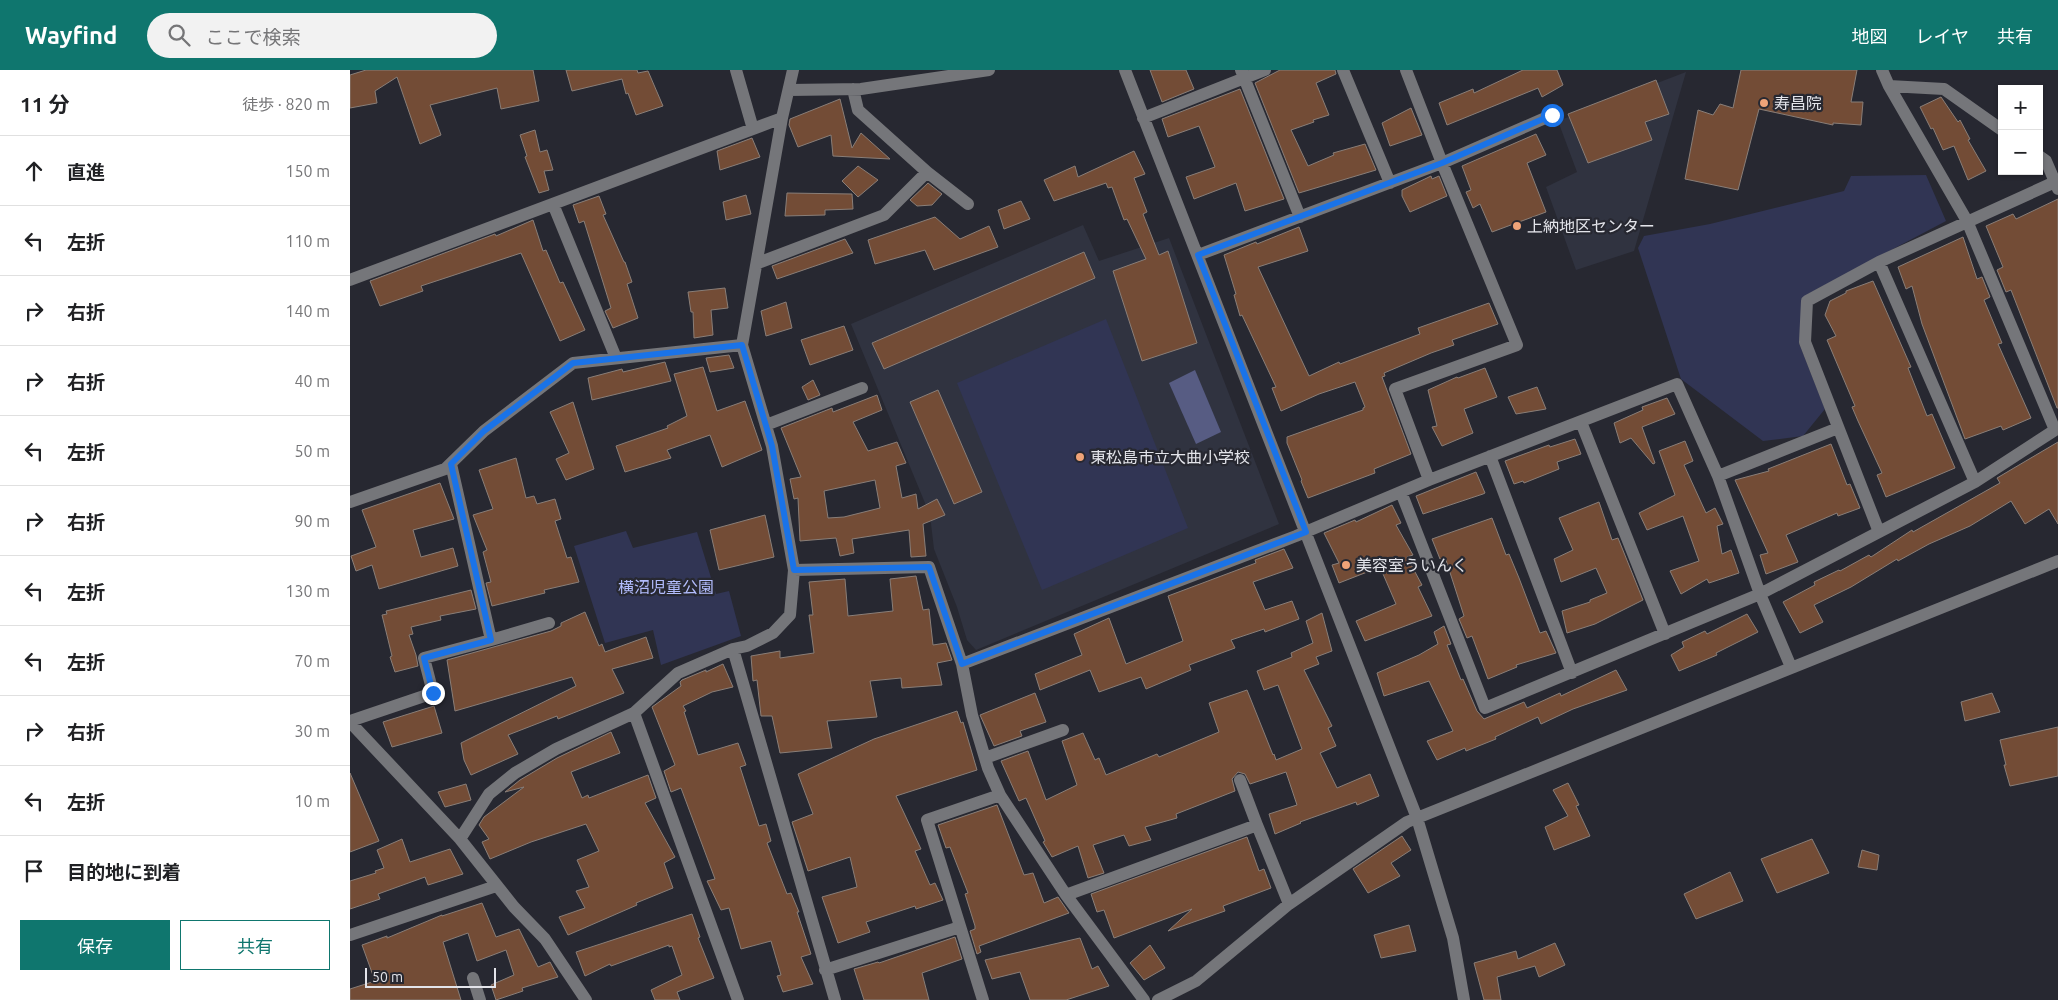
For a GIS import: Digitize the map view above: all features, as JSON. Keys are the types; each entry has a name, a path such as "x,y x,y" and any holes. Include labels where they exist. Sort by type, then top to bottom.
{"street":[{"path":"736,70 753,129"},
{"path":"460,839 489,794 515,773 556,749 634,713 678,673 734,649 747,646 773,633 790,615 794,570 772,446 742,345 758,263 782,118 793,70"},
{"path":"789,90 852,89 988,70"},
{"path":"1125,70 1417,818 1453,938 1464,1000"},
{"path":"1143,118 1243,74 1266,70"},
{"path":"1343,70 1390,183"},
{"path":"1406,70 1517,345 1395,389 1429,480"},
{"path":"1401,492 1485,708 1760,594 1975,482 2056,429 1967,221 1889,86 1882,70"},
{"path":"1243,74 1300,217"},
{"path":"1889,86 1944,90 1998,127"},
{"path":"852,89 858,110 926,172 968,204"},
{"path":"1198,255 1442,163 1552,115"},
{"path":"350,280 782,118"},
{"path":"1879,532 1805,342 1807,300 1879,262 1967,221 2056,186 2046,161 2043,159"},
{"path":"758,263 884,215 926,172"},
{"path":"553,204 616,358"},
{"path":"1879,262 1975,482"},
{"path":"350,502 445,469 484,431 573,363 742,345"},
{"path":"962,664 1306,532 1429,480 1677,384 1718,476 1760,594 1791,667"},
{"path":"766,425 862,388"},
{"path":"1581,422 1665,634"},
{"path":"1718,476 1838,428"},
{"path":"1490,456 1572,673"},
{"path":"451,464 491,640"},
{"path":"1158,1000 1196,981 1289,904 1407,822 2058,561"},
{"path":"794,570 929,567 962,664 972,715 985,758 1000,795 1066,895 1144,1000"},
{"path":"549,623 424,658 433,693 350,721 460,839 496,886 545,939 586,1000"},
{"path":"734,649 835,1000"},
{"path":"634,713 738,1000"},
{"path":"985,758 1063,730"},
{"path":"1240,780 1289,904"},
{"path":"983,1000 926,820 1000,795"},
{"path":"1066,895 1257,825"},
{"path":"350,935 496,886"},
{"path":"825,970 960,927"},
{"path":"473,978 480,1000"}],"shaded area":[{"path":"1686,72 1634,251 1576,270 1546,187 1577,172 1558,121"},
{"name":"東松島市立大曲小学校","path":"1083,225 1099,261 1169,238 1279,524 976,650 967,640 957,607 934,549 930,515 851,324"},
{"path":"1195,370 1221,432 1196,444 1169,383"}],"green space":[{"path":"1926,175 1946,221 1808,294 1799,343 1825,409 1803,436 1763,441 1681,379 1638,248 1644,236 1710,224 1844,191 1851,176"},
{"path":"1106,319 1188,528 1042,590 957,383"},
{"name":"横沼児童公園","path":"626,531 633,548 697,532 716,594 729,591 741,636 661,665 653,630 605,643 574,546"}],"building":[{"path":"366,70 533,70 539,101 501,109 497,88 430,105 441,135 420,144 397,77 375,91 377,103 350,108 350,75"},
{"path":"566,70 637,70 638,73 648,71 663,106 636,115 628,93 626,94 622,79 572,91"},
{"path":"1150,70 1186,70 1194,89 1162,102"},
{"path":"1280,70 1335,70 1336,74 1316,83 1329,115 1291,130 1308,166 1334,155 1333,153 1365,144 1376,170 1299,193 1255,83"},
{"path":"1523,70 1557,70 1563,85 1542,97 1538,88 1447,125 1439,103 1473,89 1474,93"},
{"path":"1741,70 1857,70 1851,102 1863,102 1861,125 1833,123 1833,125 1759,109 1738,190 1685,179 1698,110 1713,115 1720,104 1733,108"},
{"path":"1656,80 1669,114 1645,122 1652,140 1588,163 1568,114"},
{"path":"1240,89 1284,199 1245,211 1236,183 1194,199 1186,177 1215,167 1199,126 1168,137 1162,119"},
{"path":"1941,97 1958,122 1960,120 1970,139 1968,140 1986,171 1968,180 1954,146 1943,150 1933,128 1931,129 1920,107"},
{"path":"840,99 852,148 861,133 890,159 833,156 831,135 798,147 789,125 790,119"},
{"path":"1411,108 1422,135 1390,146 1382,123"},
{"path":"535,130 540,152 547,150 553,170 544,171 549,190 539,193 525,157 527,156 520,135"},
{"path":"1536,134 1546,155 1527,163 1546,212 1492,232 1480,204 1473,208 1466,192 1471,190 1462,166"},
{"path":"752,138 760,157 720,170 717,151"},
{"path":"1134,151 1145,174 1134,178 1147,212 1143,214 1159,255 1168,251 1197,343 1142,361 1113,271 1146,259 1127,219 1124,220 1112,187 1108,188 1106,183 1054,201 1044,180 1075,166 1078,177"},
{"path":"858,166 878,180 858,197 842,181"},
{"path":"1431,176 1432,179 1439,176 1447,196 1410,212 1402,196 1402,190"},
{"path":"928,183 942,194 932,205 917,206 910,200"},
{"path":"787,193 852,194 853,209 825,210 825,215 785,216"},
{"path":"746,195 751,214 726,220 723,202"},
{"path":"599,196 606,214 603,215 625,262 632,282 627,284 638,318 613,328 605,311 611,308 584,221 579,223 573,205"},
{"path":"2058,199 2057,408 2011,290 2006,292 1997,270 2003,267 1986,226 2013,214 2016,219"},
{"path":"1021,201 1030,219 1004,229 998,210"},
{"path":"935,217 960,239 989,226 998,247 934,270 925,250 875,264 868,240"},
{"path":"533,220 543,251 546,250 560,283 563,282 585,330 560,341 521,253 421,286 423,291 380,306 370,281 495,234 496,236"},
{"path":"1299,227 1308,251 1258,267 1309,376 1339,362 1340,364 1420,334 1418,328 1489,303 1498,324 1452,340 1454,345 1384,373 1385,376 1382,377 1411,454 1374,469 1375,473 1308,498 1287,443 1287,437 1363,410 1365,407 1355,382 1319,394 1281,411 1272,388 1276,387 1242,315 1240,316 1234,295 1236,294 1224,255"},
{"path":"1963,237 1977,279 1982,277 1990,297 1984,300 2002,343 1998,344 2031,418 2003,430 2001,426 1965,439 1922,324 1912,286 1906,289 1898,267"},
{"path":"845,239 853,253 777,279 772,266"},
{"path":"1084,252 1095,278 884,369 872,343"},
{"path":"1873,281 1911,367 1908,368 1927,416 1932,414 1955,468 1886,497 1877,475 1882,473 1852,407 1855,406 1827,340 1836,336 1825,315 1830,301 1846,293 1846,291"},
{"path":"725,288 728,308 711,310 713,335 694,338 693,312 691,312 688,292"},
{"path":"786,302 792,328 766,336 761,311"},
{"path":"844,326 853,350 810,365 801,340"},
{"path":"729,355 734,368 710,372 706,358"},
{"path":"665,362 671,381 592,400 588,378 622,369 623,372"},
{"path":"703,367 717,411 745,401 762,450 722,467 710,435 667,450 671,458 625,472 616,446 668,428 667,426 687,416 674,374"},
{"path":"1485,368 1497,397 1464,409 1473,433 1442,446 1432,427 1437,426 1428,390 1457,377"},
{"path":"813,380 820,395 808,400 802,387"},
{"path":"1537,387 1546,409 1516,414 1508,397"},
{"path":"938,390 982,492 954,504 910,402"},
{"path":"877,395 882,410 853,422 868,451 897,442 906,463 896,466 902,498 916,494 918,509 937,499 945,515 923,524 926,556 911,557 909,530 852,539 854,553 840,556 836,538 800,541 798,498 794,499 790,479 801,477 781,428 832,408 833,412","holes":["875,480 880,508 844,517 828,518 824,491"]},
{"path":"1667,398 1675,414 1642,427 1655,463 1653,464 1631,438 1620,443 1614,423 1643,410 1642,407"},
{"path":"573,402 594,469 566,480 556,459 569,453 550,412"},
{"path":"1575,439 1581,454 1557,462 1559,469 1524,483 1523,481 1514,484 1505,461 1549,445 1550,447"},
{"path":"1685,441 1693,461 1684,465 1706,513 1715,508 1723,524 1717,526 1722,554 1731,550 1739,573 1709,583 1707,579 1681,594 1670,571 1699,561 1683,516 1647,530 1639,513 1675,495 1659,451"},
{"path":"2058,442 2058,524 2049,509 2025,524 2011,501 1970,526 1929,544 1898,561 1897,559 1851,587 1814,605 1823,622 1800,633 1783,602 1815,585 1814,582 1840,571 1869,555 1871,557 1912,530 1913,532 2000,483 1997,478"},
{"path":"1831,444 1847,485 1850,484 1860,508 1838,516 1837,513 1786,535 1798,562 1766,574 1760,555 1768,553 1735,480 1769,471 1768,469"},
{"path":"516,458 526,498 534,496 537,504 555,499 561,519 555,521 567,558 571,557 579,582 544,590 545,593 492,606 486,583 491,582 483,552 487,550 473,515 493,509 479,470"},
{"path":"1476,472 1485,493 1423,514 1416,496"},
{"path":"440,483 454,519 413,530 421,557 453,548 458,566 379,589 372,565 356,571 351,556 376,547 362,510"},
{"path":"1599,502 1612,540 1618,538 1643,600 1595,624 1567,633 1562,611 1590,602 1590,600 1607,593 1596,568 1561,582 1554,559 1573,550 1559,518"},
{"path":"1392,505 1401,523 1396,525 1413,555 1407,557 1422,585 1418,587 1432,616 1365,641 1356,621 1396,604 1380,567 1339,583 1332,565 1339,563 1324,533 1355,520 1356,522"},
{"path":"765,515 774,557 719,570 710,530"},
{"path":"1492,518 1506,555 1509,554 1540,633 1546,631 1556,653 1516,665 1517,667 1488,679 1472,636 1467,638 1459,619 1464,616 1445,557 1440,559 1432,539"},
{"path":"1284,549 1293,568 1253,582 1265,610 1292,601 1299,619 1265,632 1264,629 1231,640 1235,648 1189,665 1191,670 1146,689 1141,677 1099,692 1090,670 1040,690 1035,674 1082,655 1074,634 1109,618 1126,664 1183,641 1168,596 1256,563 1255,560"},
{"path":"916,576 923,610 929,609 933,645 946,643 952,660 937,663 942,685 902,688 901,678 870,681 877,717 827,721 832,748 780,753 772,716 761,716 757,680 753,681 751,656 780,651 780,658 814,653 809,615 813,615 809,582 845,579 848,616 893,611 890,579"},
{"path":"471,590 476,609 440,616 441,620 411,627 413,634 409,635 418,666 395,672 390,657 392,656 382,615 387,614 386,611"},
{"path":"585,612 599,646 602,644 605,652 646,637 653,658 612,669 624,693 558,719 557,716 508,735 518,754 471,775 464,760 461,743 576,686 572,677 455,711 447,660 551,631 561,626 561,623"},
{"path":"1322,613 1332,651 1316,657 1319,664 1304,670 1332,726 1328,728 1336,746 1320,753 1337,788 1370,774 1379,796 1357,805 1356,802 1300,822 1275,834 1269,814 1297,805 1286,772 1250,784 1245,774 1238,772 1232,779 1235,791 1176,814 1177,818 1145,827 1151,840 1129,846 1124,835 1093,845 1104,873 1088,878 1078,846 1052,857 1043,842 1045,841 1026,798 1019,801 1001,761 1028,751 1046,800 1077,785 1062,741 1083,733 1095,760 1099,758 1106,775 1157,754 1159,757 1219,732 1209,703 1247,690 1276,760 1302,749 1278,685 1264,690 1257,671 1292,657 1291,653 1313,643 1306,621"},
{"path":"1747,614 1758,632 1716,653 1717,655 1679,671 1671,655 1684,647 1682,642 1705,631 1707,634"},
{"path":"1444,626 1451,644 1447,645 1461,680 1463,679 1477,711 1484,719 1524,702 1527,708 1560,693 1561,696 1616,670 1627,690 1573,709 1541,724 1538,717 1495,737 1496,739 1466,751 1465,748 1437,760 1427,741 1453,731 1429,681 1384,696 1377,673 1419,655 1438,644 1434,632"},
{"path":"723,664 733,687 712,692 683,706 686,711 684,712 698,755 738,743 746,765 740,767 759,826 766,824 771,841 767,843 787,894 791,893 799,912 797,912 811,954 801,957 813,984 783,992 777,976 781,975 771,941 741,949 729,908 721,910 707,881 715,879 681,788 671,792 664,771 675,765 652,707 681,686 680,682 682,680"},
{"path":"1035,693 1046,722 1020,731 1022,736 994,746 980,715"},
{"path":"1992,693 2000,712 1965,721 1961,702"},
{"path":"434,706 442,733 392,747 383,722"},
{"path":"957,711 961,723 963,722 977,770 896,796 921,849 915,851 930,885 935,883 943,900 916,909 915,906 866,922 870,932 838,943 822,897 857,887 850,857 808,871 792,822 813,814 798,774 874,739"},
{"path":"2058,727 2058,776 2010,786 2000,740"},
{"path":"611,732 620,753 571,772 582,798 588,795 589,798 648,775 656,798 645,803 675,857 664,863 673,888 568,935 559,917 585,908 576,891 589,887 577,860 599,851 586,824 531,842 490,859 482,842 489,839 479,825 484,817 524,787 505,792 520,780 557,758"},
{"path":"350,773 379,841 350,852"},
{"path":"1568,783 1579,805 1576,806 1590,836 1554,850 1545,827 1568,816 1553,790"},
{"path":"466,784 471,800 445,807 438,792"},
{"path":"997,805 1024,875 1033,873 1044,903 1058,897 1069,913 979,946 981,952 977,954 970,931 975,929 975,926 965,894 968,893 950,847 946,848 938,825"},
{"path":"1402,836 1411,850 1391,863 1400,876 1368,893 1353,869"},
{"path":"1247,837 1259,871 1264,869 1271,888 1223,906 1225,911 1168,931 1192,909 1114,938 1104,910 1097,912 1091,894"},
{"path":"402,839 410,862 450,849 463,874 428,885 425,877 378,894 380,899 350,909 350,881 376,873 375,871 384,868 377,850"},
{"path":"1812,839 1829,873 1777,893 1761,859"},
{"path":"1862,850 1879,855 1877,870 1858,867"},
{"path":"1730,872 1743,901 1696,919 1684,894"},
{"path":"482,903 496,937 519,929 538,967 550,962 558,977 522,988 523,991 496,1000 491,985 514,975 506,950 477,961 468,933 443,942 461,1000 350,1000 350,989 375,981 362,945 387,936 387,938 442,915"},
{"path":"692,914 700,937 698,938 714,978 677,992 680,1000 655,1000 651,990 682,975 672,946 669,947 669,945 611,966 610,964 585,976 576,952"},
{"path":"1409,925 1416,951 1381,958 1374,935"},
{"path":"955,937 962,959 922,973 929,1000 864,1000 854,969 879,963"},
{"path":"1080,938 1092,969 1098,966 1109,986 1066,1000 1030,1000 1020,972 992,979 985,960"},
{"path":"1555,943 1565,965 1539,977 1535,966 1497,977 1501,1000 1484,1000 1474,963 1516,951 1518,959"},
{"path":"1150,945 1165,968 1144,980 1130,963"}],"place":[{"name":"寿昌院","path":"1764,103"},
{"name":"上納地区センター","path":"1517,226"},
{"name":"東松島市立大曲小学校","path":"1080,457"},
{"name":"美容室ういんく","path":"1346,565"}],"route":[{"path":"433,693 424,658 491,640 451,464 484,431 573,363 742,345 772,446 794,570 929,567 962,664 1306,532 1198,255 1442,163 1552,115"}]}
